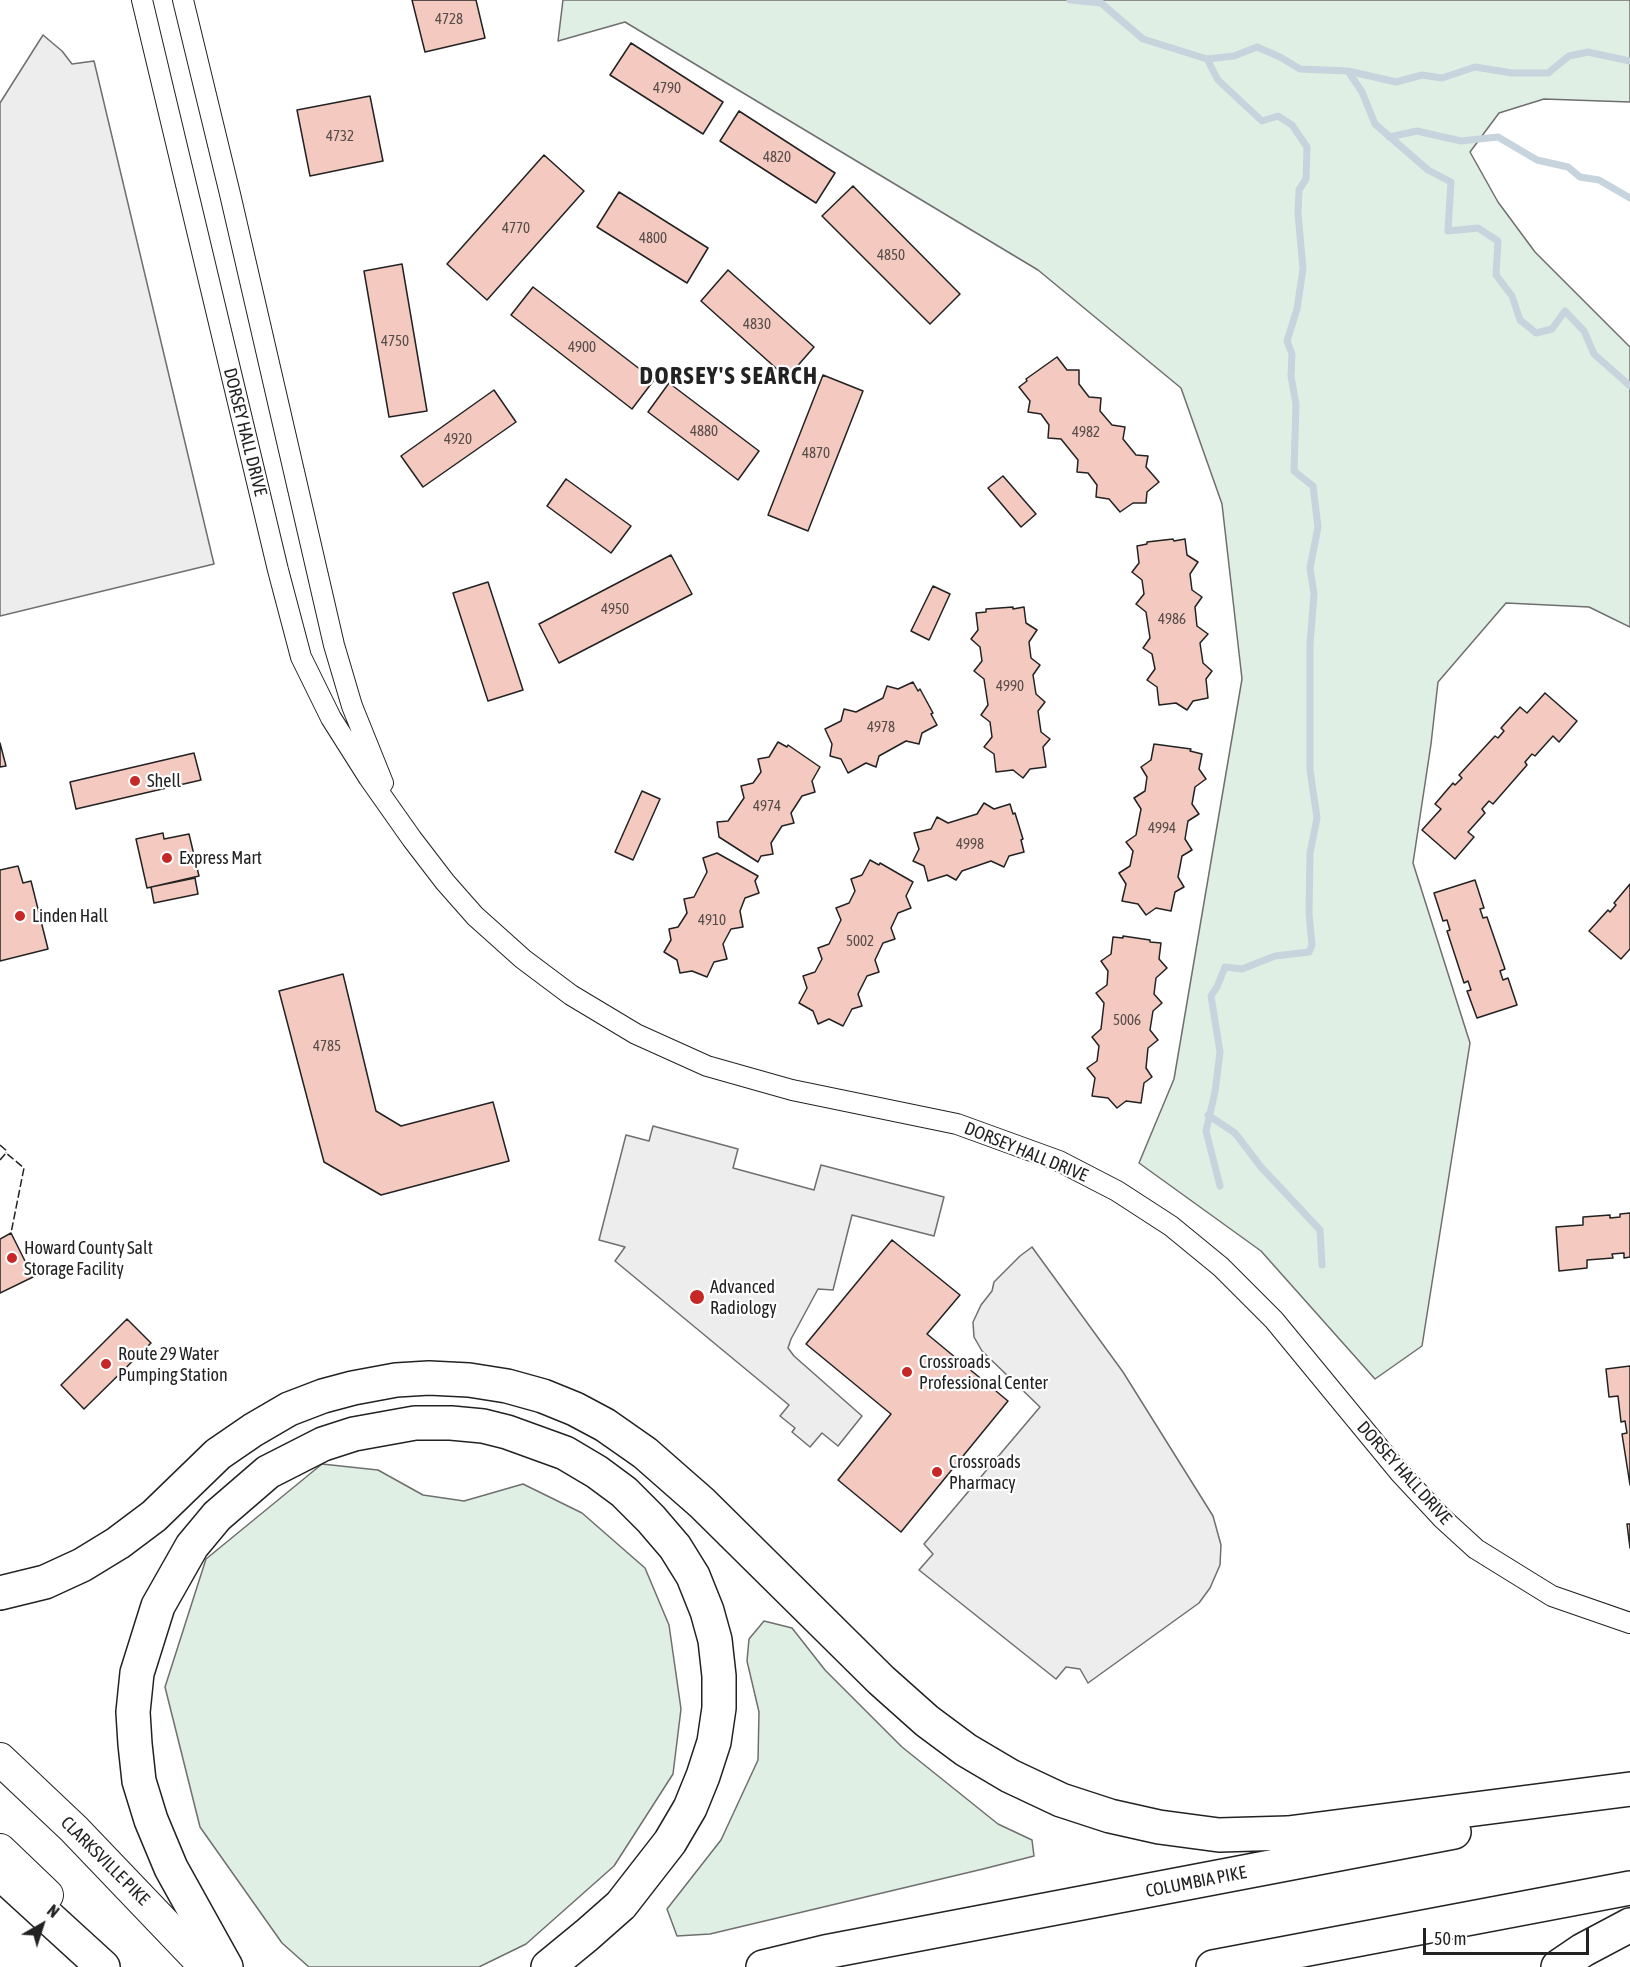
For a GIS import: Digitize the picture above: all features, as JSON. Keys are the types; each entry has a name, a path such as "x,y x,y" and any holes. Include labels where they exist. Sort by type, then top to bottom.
{"highway":[{"path":"0,1593 45,1582 82,1565 118,1543 154,1516 218,1454 289,1409 333,1393 396,1380 429,1378 468,1380 507,1386 543,1396 575,1409 605,1425 645,1453 702,1503 881,1680 927,1721 966,1750 1061,1800 1110,1816 1159,1827 1219,1835 1288,1833 1630,1789"},
{"path":"226,1967 171,1868 151,1820 140,1781 133,1712 137,1672 158,1606 192,1546 217,1516 268,1472 323,1444 354,1434 416,1423 483,1426 507,1432 565,1453 597,1472 624,1492 669,1540 693,1576 707,1611 715,1641 719,1676 714,1742 690,1808 670,1842 621,1905 548,1967"},
{"name":"COLUMBIA PIKE","path":"763,1967 825,1952 1630,1799"},
{"path":"0,1873 103,1967"},
{"path":"1213,1967 1630,1888"},
{"path":"1558,1967 1583,1950 1630,1925"}],"main road":[{"name":"CLARKSVILLE PIKE","path":"0,1759 74,1829 206,1967"},
{"path":"0,1850 117,1967"}],"street":[{"name":"DORSEY HALL DRIVE","path":"142,0 275,559 301,657 331,718 369,778 445,882 475,916 523,959 572,995 636,1034 707,1066 792,1090 957,1124 1059,1161 1116,1191 1170,1226 1221,1267 1274,1320 1400,1473 1442,1518 1476,1549 1552,1596 1630,1623"},
{"name":"DORSEY HALL DRIVE","path":"183,0 334,645 352,706 378,772 412,839"}],"green space":[{"path":"563,0 1630,0 1630,102 1544,99 1499,113 1470,152 1498,202 1535,252 1630,347 1630,627 1589,607 1506,603 1438,682 1413,863 1470,1043 1422,1346 1375,1379 1261,1251 1139,1163 1174,1079 1242,679 1222,504 1181,388 1038,270 625,22 558,41"},
{"path":"322,1464 378,1470 423,1495 464,1501 523,1484 582,1513 645,1568 669,1625 681,1709 673,1774 614,1866 526,1944 479,1967 309,1967 282,1943 200,1827 165,1687 206,1559"},
{"path":"764,1621 792,1628 825,1670 902,1747 998,1824 1032,1840 1034,1856 710,1934 677,1936 667,1909 721,1840 758,1760 759,1712 747,1661 749,1639"}],"shaded area":[{"path":"43,35 62,51 72,64 94,61 214,564 0,616 0,103"},
{"path":"653,1126 738,1149 733,1168 814,1190 821,1165 944,1197 934,1236 852,1215 833,1290 818,1289 791,1339 788,1348 794,1356 862,1416 838,1446 822,1433 810,1447 792,1432 795,1428 780,1416 789,1405 615,1261 625,1247 599,1240 626,1135 649,1141"},
{"path":"1032,1247 1123,1372 1213,1516 1221,1545 1220,1565 1210,1588 1199,1603 1088,1683 1080,1669 1066,1667 1056,1679 919,1570 933,1554 924,1544 1040,1407 982,1351 974,1337 973,1322 981,1305 992,1291 994,1282"}],"building":[{"path":"412,0 476,0 485,38 425,52"},
{"path":"631,43 723,102 703,134 610,75"},
{"path":"370,96 383,161 310,176 297,110"},
{"path":"739,111 835,173 816,203 720,141"},
{"path":"544,155 584,191 487,300 447,264"},
{"path":"853,186 960,294 930,324 822,216"},
{"path":"619,192 708,248 687,283 597,227"},
{"path":"402,264 427,411 389,417 364,271"},
{"path":"728,270 814,347 787,378 701,301"},
{"path":"533,287 654,380 632,409 511,315"},
{"path":"1057,357 1067,370 1079,370 1079,384 1089,397 1101,398 1100,411 1112,425 1125,427 1123,439 1136,455 1148,456 1146,467 1159,482 1147,492 1146,503 1133,503 1120,512 1109,499 1096,497 1097,485 1088,473 1077,472 1078,460 1061,439 1048,438 1049,425 1041,414 1028,412 1030,401 1019,387 1027,381 1026,379"},
{"path":"823,375 863,391 808,531 768,515"},
{"path":"669,383 759,451 738,480 648,412"},
{"path":"494,390 516,422 423,487 401,456"},
{"path":"1003,476 1036,514 1021,527 988,488"},
{"path":"566,479 631,526 611,553 547,506"},
{"path":"1173,539 1174,541 1185,539 1187,555 1198,562 1190,574 1192,590 1202,597 1195,607 1197,626 1208,634 1200,643 1203,663 1212,671 1206,679 1208,698 1193,701 1187,710 1176,703 1159,705 1157,687 1147,680 1155,669 1152,654 1143,648 1150,638 1146,612 1136,604 1144,594 1142,580 1132,572 1139,563 1137,546 1147,544 1147,542"},
{"path":"671,555 692,594 559,663 539,624"},
{"path":"488,582 523,690 488,701 453,593"},
{"path":"933,586 950,594 929,640 911,631"},
{"path":"1013,607 1013,609 1024,607 1026,623 1037,630 1029,642 1031,658 1040,665 1033,675 1036,694 1045,702 1038,711 1041,732 1050,739 1043,747 1046,767 1030,769 1023,778 1013,770 996,772 994,754 984,747 992,737 990,722 981,715 988,705 984,679 974,671 982,661 980,647 971,639 978,630 976,613 986,612 986,609"},
{"path":"913,682 918,691 920,689 937,725 922,733 919,744 906,741 879,756 876,767 866,763 848,773 841,759 830,756 832,744 825,729 841,721 844,709 856,712 883,698 887,686 898,689"},
{"path":"1545,693 1577,721 1559,742 1553,736 1535,756 1532,754 1525,762 1527,765 1493,804 1489,801 1482,809 1485,813 1468,832 1474,837 1455,859 1422,830 1441,809 1435,804 1453,783 1455,785 1462,778 1459,775 1495,736 1498,738 1504,731 1501,728 1520,707 1527,713"},
{"path":"778,742 787,747 788,745 820,767 812,781 815,792 802,796 791,813 794,823 782,826 771,843 773,854 761,856 758,862 719,837 717,822 728,821 744,798 741,786 753,783 761,772 758,759 769,757"},
{"path":"0,743 6,766 0,767"},
{"path":"1154,744 1191,749 1190,751 1202,754 1199,769 1206,779 1195,787 1192,804 1199,814 1188,821 1185,839 1192,850 1182,856 1178,877 1184,887 1175,892 1171,911 1156,908 1146,915 1138,904 1122,901 1126,884 1119,873 1130,866 1133,851 1126,842 1136,835 1141,809 1134,798 1145,791 1147,777 1141,767 1151,760"},
{"name":"Shell","path":"194,753 201,780 76,809 70,782"},
{"path":"642,791 660,799 633,860 615,852"},
{"path":"984,803 994,809 1010,804 1023,839 1021,840 1024,852 1009,856 1004,867 991,861 962,871 956,880 947,875 928,881 924,866 913,861 919,849 914,833 931,829 937,817 948,823 977,814"},
{"name":"Express Mart","path":"163,833 164,839 189,834 199,876 147,888 136,839"},
{"path":"717,853 758,876 755,881 759,893 745,898 740,911 743,927 731,929 723,944 727,959 714,962 707,977 692,971 680,973 677,960 664,952 671,940 669,929 678,927 687,913 684,899 694,897 707,872 703,858"},
{"path":"870,860 879,865 880,863 913,882 906,896 911,908 898,913 891,928 895,939 883,943 875,960 879,972 867,976 858,994 862,1006 852,1009 843,1026 829,1019 818,1024 813,1011 799,1003 807,988 803,976 815,972 822,959 818,948 829,944 841,920 836,908 849,903 855,891 851,879 862,875"},
{"name":"Linden Hall","path":"18,866 23,883 31,881 48,949 0,961 0,870"},
{"path":"195,878 198,894 154,903 151,887"},
{"path":"1475,880 1484,908 1480,909 1483,918 1487,917 1505,969 1500,971 1503,980 1508,978 1517,1005 1477,1018 1467,991 1471,990 1468,981 1464,983 1447,931 1450,930 1447,920 1443,921 1434,893"},
{"path":"1630,884 1630,949 1621,959 1589,931 1608,910 1610,912 1616,905 1614,903"},
{"path":"1123,936 1161,943 1159,959 1167,968 1156,978 1154,994 1162,1003 1153,1011 1150,1030 1158,1040 1148,1048 1146,1068 1152,1077 1144,1083 1141,1103 1126,1101 1117,1108 1108,1098 1092,1096 1095,1078 1087,1068 1097,1061 1099,1046 1092,1037 1101,1029 1104,1003 1096,993 1107,985 1108,971 1101,961 1111,954 1113,937 1123,938"},
{"path":"343,974 376,1111 401,1126 493,1102 509,1161 381,1195 324,1162 279,991"},
{"path":"1630,1213 1630,1257 1624,1258 1624,1253 1612,1254 1613,1258 1587,1260 1587,1268 1559,1271 1556,1227 1583,1225 1583,1217 1610,1215 1610,1218"},
{"name":"Howard County Salt Storage Facility","path":"11,1233 33,1277 0,1293 0,1239"},
{"name":"Crossroads Professional Center","path":"892,1240 960,1295 927,1334 1008,1401 901,1532 838,1480 891,1414 806,1344"},
{"name":"Route 29 Water Pumping Station","path":"127,1319 151,1343 84,1409 61,1385"},
{"path":"1630,1366 1630,1485 1622,1434 1627,1433 1625,1421 1621,1422 1618,1396 1609,1397 1606,1369"},
{"path":"1627,1524 1630,1524 1630,1548"}],"waterway":[{"path":"1070,0 1101,3 1143,39 1207,59 1234,56 1257,47 1300,69 1348,71 1362,92 1375,124 1428,170 1451,182 1448,231 1478,228 1498,241 1496,275 1512,296 1520,320 1536,333 1552,329 1565,311 1584,331 1594,354 1630,386"},
{"path":"1348,71 1396,82 1422,75 1442,78 1475,67 1512,73 1548,73 1569,56 1588,52 1630,61"},
{"path":"1207,59 1218,80 1262,121 1278,116 1292,125 1307,147 1306,179 1299,190 1298,213 1303,269 1297,309 1287,341 1292,354 1291,376 1296,404 1294,471 1313,486 1318,527 1310,568 1314,594 1310,644 1310,770 1317,818 1310,853 1309,913 1312,945 1309,952 1275,956 1242,969 1225,967 1211,996 1220,1052 1215,1092 1206,1131 1220,1186"},
{"path":"1389,137 1417,131 1461,141 1498,137 1537,160 1568,167 1580,177 1599,180 1630,198"},
{"path":"1208,1115 1235,1133 1261,1167 1320,1230 1322,1265"}],"fence":[{"path":"0,1145 7,1151 6,1153"},
{"path":"0,1160 6,1153 24,1168 11,1233"}],"place":[{"name":"Shell","path":"135,781"},
{"name":"Express Mart","path":"167,858"},
{"name":"Linden Hall","path":"20,916"},
{"name":"Howard County Salt Storage Facility","path":"12,1258"},
{"name":"Advanced Radiology","path":"697,1297"},
{"name":"Route 29 Water Pumping Station","path":"106,1364"},
{"name":"Crossroads Professional Center","path":"907,1372"},
{"name":"Crossroads Pharmacy","path":"937,1472"}],"district":[{"name":"DORSEY'S SEARCH","path":"729,376"}]}
